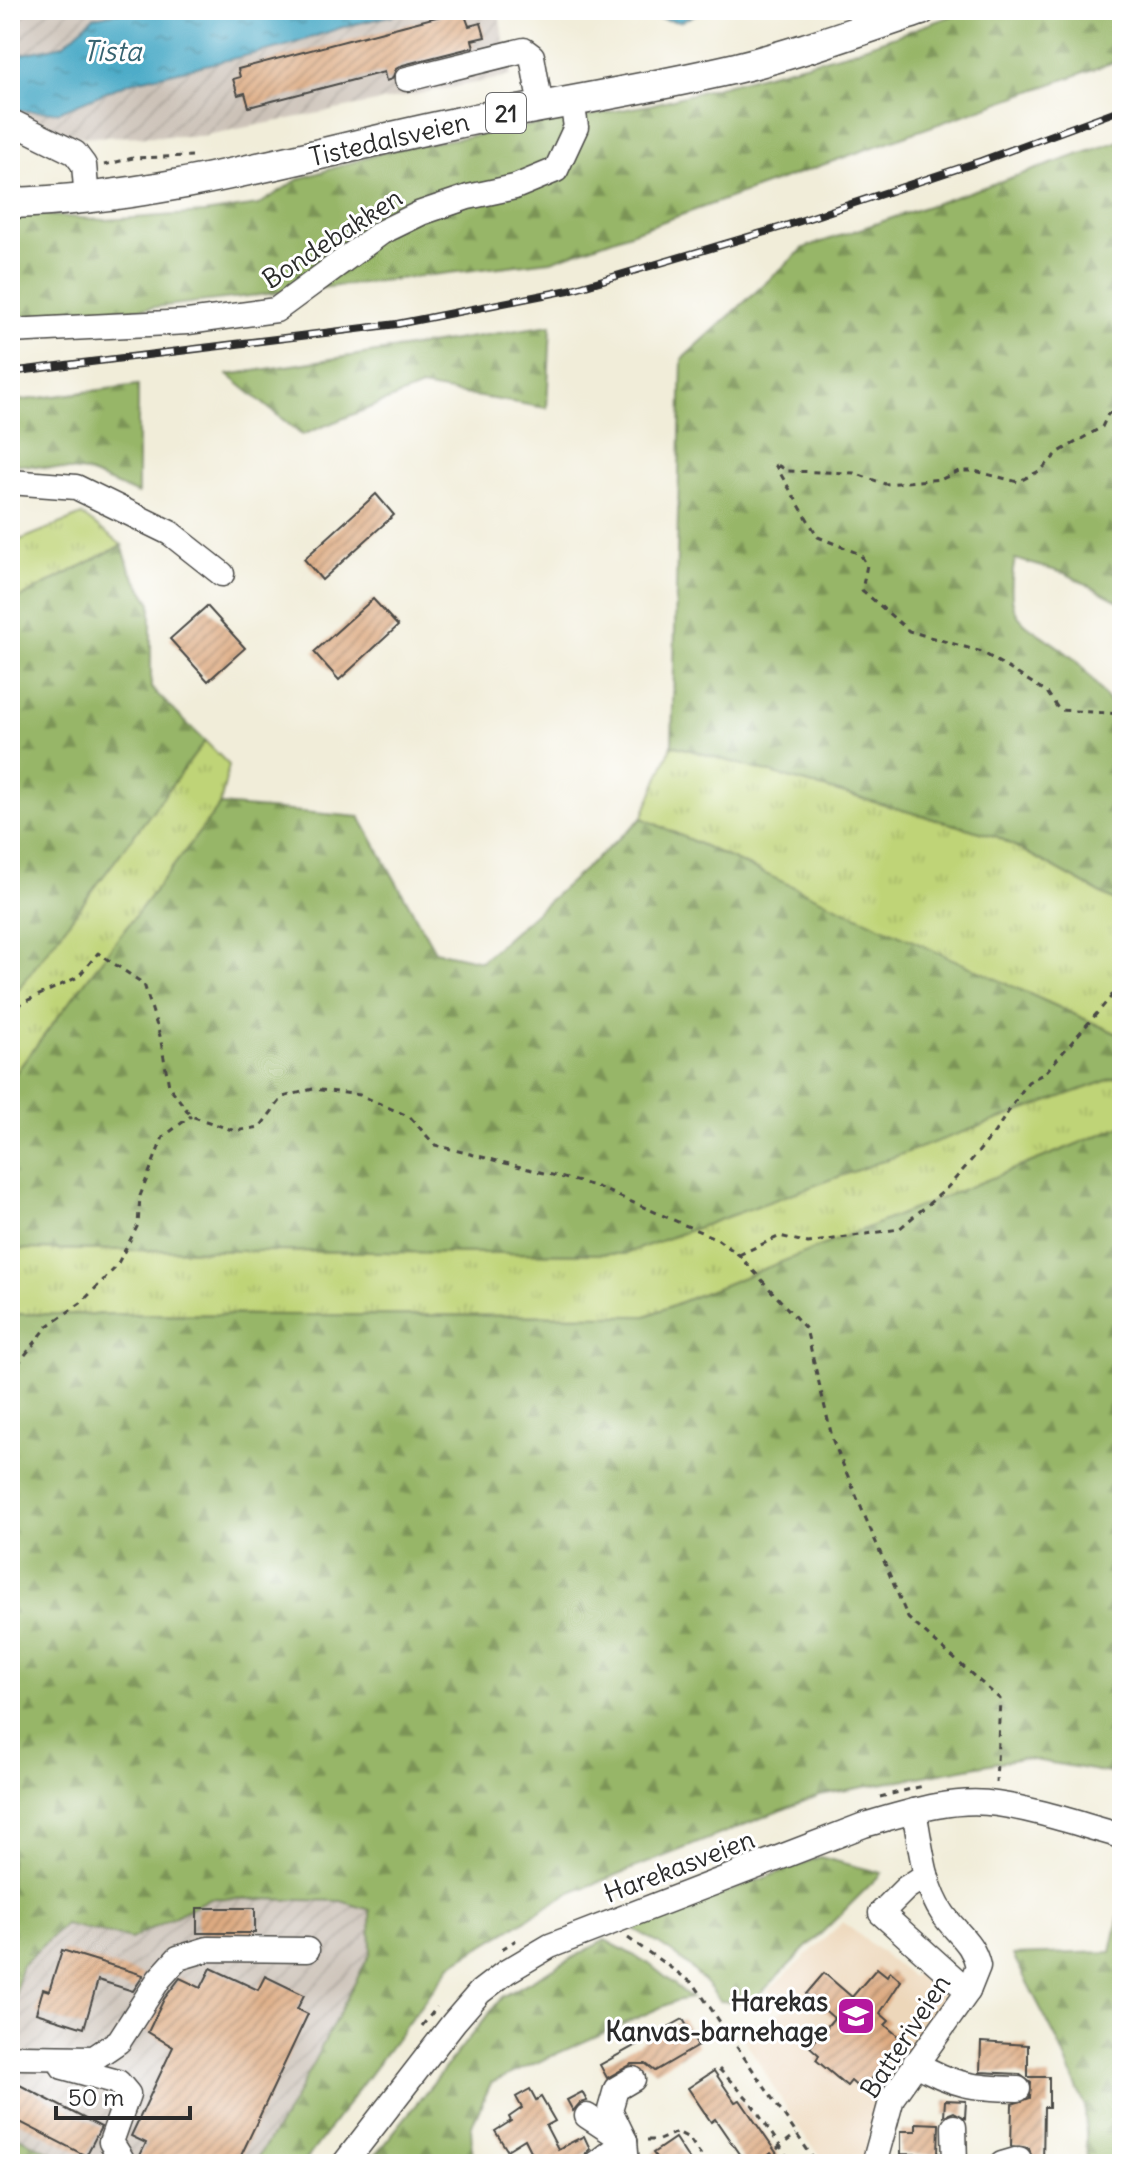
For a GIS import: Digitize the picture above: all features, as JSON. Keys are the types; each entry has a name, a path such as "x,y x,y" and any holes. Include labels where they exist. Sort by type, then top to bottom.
{"main road":[{"name":"Tistedalsveien","path":"87,199 209,179 740,67 921,10"},
{"name":"21","path":"10,203 87,199"}],"street":[{"path":"407,79 524,50 532,56 541,107"},
{"name":"Bondebakken","path":"10,331 188,322 276,310 395,226 421,213 468,197 515,187 556,170 576,127 572,101"},
{"path":"10,121 54,140 81,160 87,199"},
{"path":"10,482 76,487 170,533 222,574"},
{"name":"Harekasveien","path":"344,2164 480,1992 550,1946 864,1825 914,1811 962,1803 996,1803 1122,1836"},
{"name":"Batteriveien","path":"874,2164 892,2098 968,1991 978,1966 976,1954 943,1914 926,1875 914,1811"},
{"path":"926,1875 906,1888 881,1913 968,1991"},
{"path":"16,2056 94,2058 119,2041 159,1979 178,1958 208,1949 307,1950"},
{"path":"16,2056 118,2082 128,2094 111,2142 121,2158"},
{"path":"915,2063 944,2080 970,2088 1018,2089"},
{"path":"626,2152 610,2110 616,2089 633,2079"},
{"path":"587,2116 626,2152"},
{"path":"954,2127 955,2164"},
{"path":"595,2164 626,2152"}],"path":[{"path":"1122,407 1108,414 1102,427 1059,452 1041,470 1018,482 975,471 959,471 942,479 885,484 854,473 788,471 774,463 818,537 860,554 867,565 862,590 889,617 909,631 982,652 1047,692 1059,710 1122,714"},
{"path":"10,1017 22,1003 78,977 98,953 144,984 160,1036 169,1086 191,1116 235,1131 260,1127 283,1097 313,1089 360,1095 410,1117 435,1145 595,1186 717,1239 739,1255 806,1329 833,1441 908,1618 1000,1699 996,1783"},
{"path":"739,1255 780,1236 808,1243 899,1229 946,1189 969,1163 994,1133 1028,1082 1045,1073 1111,997 1122,975"},
{"path":"10,1374 48,1326 82,1302 116,1267 138,1225 140,1196 163,1137 191,1116"},
{"path":"611,1921 628,1938 694,1984 817,2164"},
{"path":"719,2069 749,2100 792,2164"},
{"path":"626,2152 677,2132 689,2138 707,2164"},
{"path":"758,2164 796,2134"}],"shaded area":[{"path":"10,10 498,10 511,76 201,136 10,137"},
{"path":"210,1898 341,1901 371,1910 371,1952 288,2111 257,2160 253,2164 75,2164 10,2133 10,2005 14,2002 21,1967 65,1924 131,1939"},
{"path":"843,1922 912,1977 919,1968 954,1995 895,2077 868,2136 864,2164 827,2164 798,2128 744,2038 784,2009 768,1991"}],"green space":[{"path":"968,10 1122,10 1122,59 551,261 10,324 10,212 105,220 204,213 258,205 299,179 391,150 650,105 850,52"},
{"path":"1122,140 1122,603 1067,574 1015,559 1012,599 1022,621 1074,659 1113,707 1122,711 1122,905 998,837 672,745 682,359 804,248"},
{"path":"551,325 547,408 421,387 302,435 228,375"},
{"path":"138,385 138,494 86,472 10,463 10,402"},
{"path":"82,515 122,545 10,603 10,544"},
{"path":"122,545 130,570 151,603 151,688 205,741 10,1000 10,603"},
{"path":"205,741 229,765 220,805 10,1080 10,1000"},
{"path":"672,745 998,837 1122,905 1122,1036 642,818"},
{"path":"220,805 360,817 435,951 481,961 642,818 1122,1036 1122,1075 624,1254 10,1249 10,1080"},
{"path":"1122,1075 1122,1126 646,1316 10,1314 10,1249 624,1254"},
{"path":"1122,1126 1122,1775 1022,1758 820,1795 568,1894 452,1964 303,2164 253,2164 288,2111 371,1952 370,1910 341,1901 210,1898 131,1939 65,1924 21,1966 14,2002 10,2005 10,1314 646,1316"},
{"path":"820,1857 882,1873 751,2003 720,2001 680,1959 632,1928"},
{"path":"1122,1902 1122,2164 1087,2164 1085,2107 1059,2044 1013,1955 1111,1952"},
{"path":"605,1940 648,1963 691,1998 675,2001 491,2083 471,2127 473,2164 368,2164 502,1997"},
{"path":"10,2133 75,2164 10,2164"}],"water":[{"name":"Tista","path":"131,10 415,10 343,27 283,47 131,82 58,112 10,110 10,57 63,45 94,17"},
{"path":"607,10 705,10 680,22"}],"building":[{"path":"463,10 469,26 481,23 485,37 472,40 474,47 403,65 396,69 392,79 386,81 384,72 249,107 245,93 238,95 233,79 240,77 238,69"},
{"path":"376,494 394,515 322,580 304,559"},
{"path":"373,599 398,626 339,680 314,652"},
{"path":"207,606 245,648 208,681 170,639"},
{"path":"197,1908 255,1908 255,1933 197,1933"},
{"path":"62,1950 143,1976 133,1991 98,1980 84,2028 36,2013 43,1989 49,1991"},
{"path":"211,1968 258,1990 265,1976 304,1995 297,2009 308,2014 237,2164 136,2164 146,2143 131,2136 173,2047 148,2032 164,1999 180,1978 201,1988"},
{"path":"877,1968 887,1976 890,1971 901,1981 880,2013 889,2021 885,2025 905,2042 861,2090 851,2081 847,2086 816,2060 819,2055 810,2047 834,2018 806,1994 824,1973 852,1997"},
{"path":"683,2019 698,2046 655,2071 646,2064 632,2064 607,2078 600,2065"},
{"path":"981,2042 1028,2045 1028,2077 1049,2077 1049,2107 1044,2107 1043,2164 1033,2164 1029,2148 1011,2146 1012,2104 1030,2098 1031,2083 1019,2074 980,2072"},
{"path":"714,2071 735,2102 740,2100 784,2164 746,2164 715,2119 711,2122 688,2088"},
{"path":"10,2080 101,2127 86,2156 10,2117"},
{"path":"530,2089 536,2100 541,2097 555,2121 546,2126 558,2149 584,2136 590,2149 581,2158 569,2164 529,2164 536,2161 525,2139 507,2150 495,2131 511,2121 509,2117 522,2108 516,2097"},
{"path":"582,2092 587,2101 580,2103 573,2111 567,2100"},
{"path":"945,2100 966,2101 965,2118 954,2112 944,2116"},
{"path":"916,2123 939,2124 938,2155 901,2154 901,2131 916,2131"},
{"path":"675,2138 692,2164 661,2164 653,2153"}],"railway":[{"path":"10,372 397,324 569,290 782,227 981,161 1122,109"}],"place":[{"name":"Harekas Kanvas-barnehage","path":"856,2016"}]}
